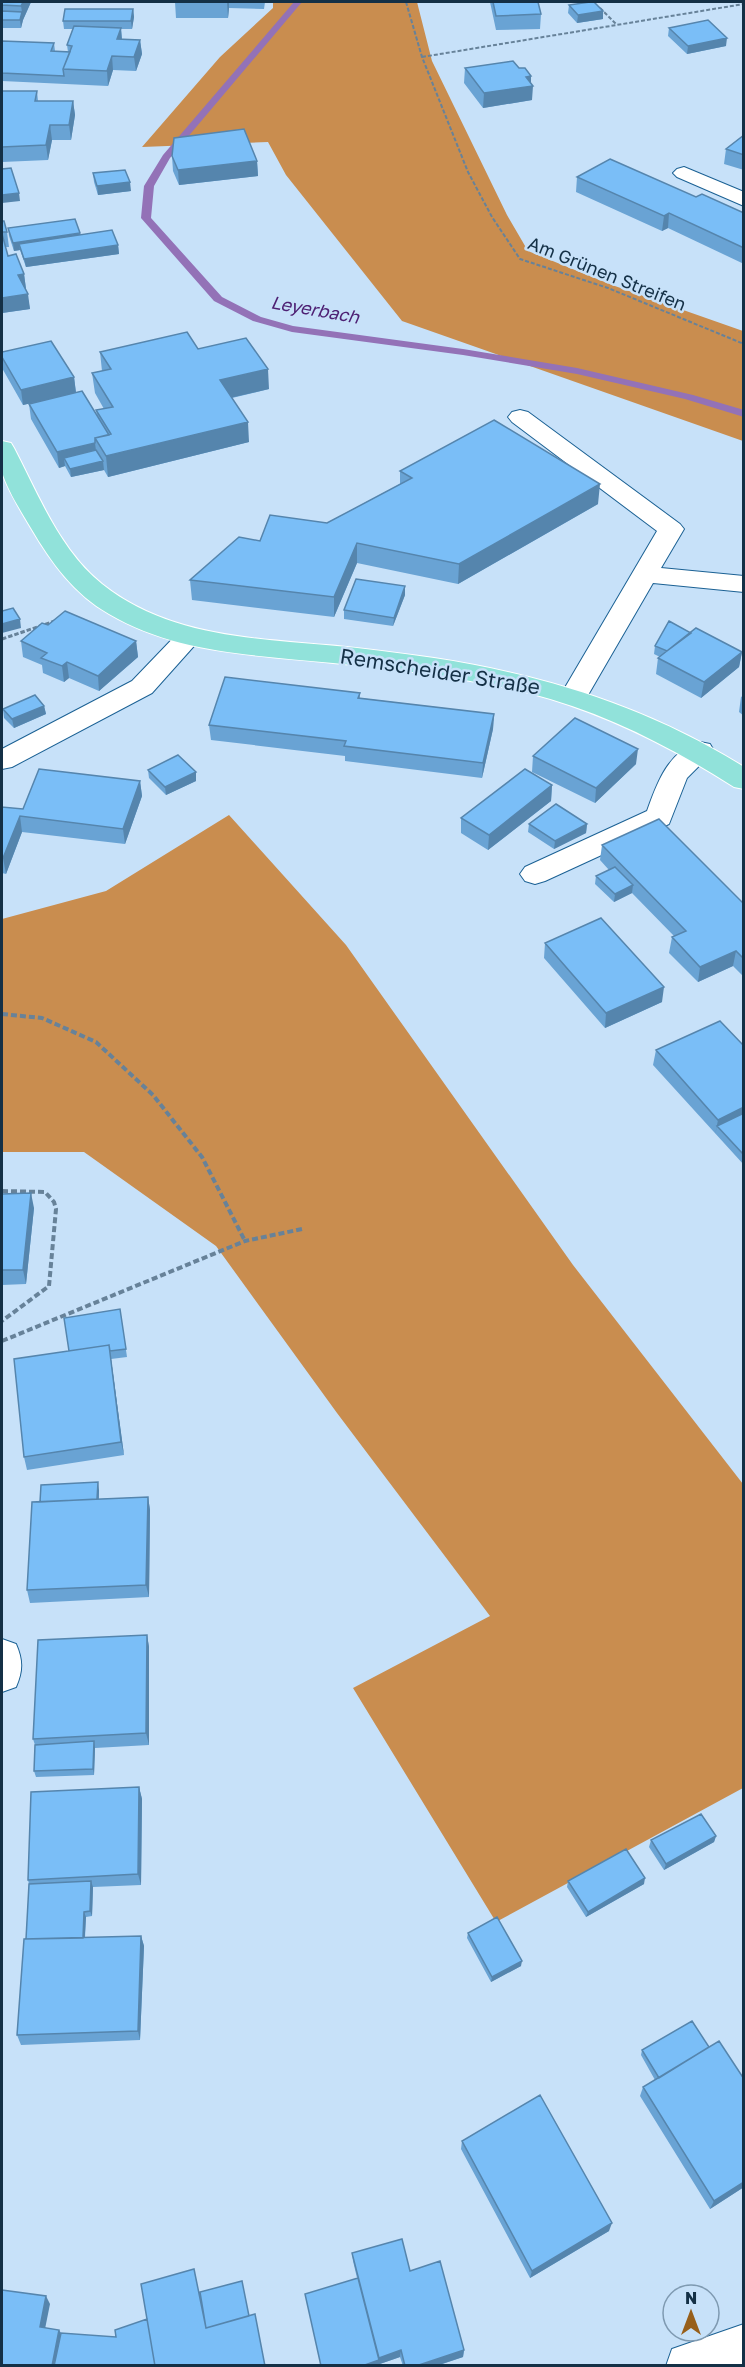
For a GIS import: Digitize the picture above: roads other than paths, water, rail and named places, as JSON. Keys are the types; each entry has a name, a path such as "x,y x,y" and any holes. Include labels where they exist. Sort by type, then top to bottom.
{"main road":[{"name":"Remscheider Straße","path":"2,448 59,553 93,590 112,604 148,623 189,637 223,643 374,659 494,677 574,696 668,733 744,780"}],"street":[{"path":"684,173 744,200"},
{"path":"520,417 671,529 574,696"},
{"path":"645,574 744,584"},
{"path":"2,759 142,687 189,637"},
{"path":"535,874 659,817 675,774 700,751"},
{"path":"2,1657 2,1674"},
{"path":"689,2366 744,2347"}],"waterway":[{"name":"Leyerbach","path":"298,2 166,157 149,186 146,218 218,299 257,319 292,329 463,352 577,371 689,397 744,414"}]}
